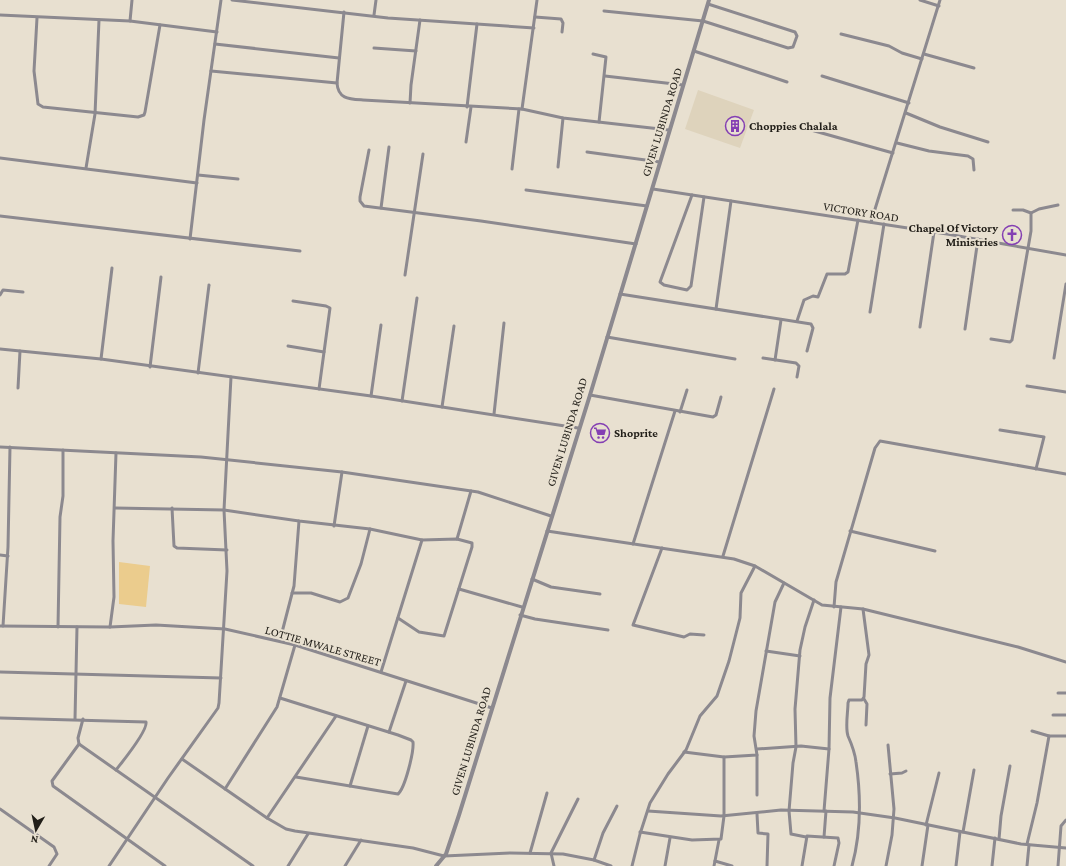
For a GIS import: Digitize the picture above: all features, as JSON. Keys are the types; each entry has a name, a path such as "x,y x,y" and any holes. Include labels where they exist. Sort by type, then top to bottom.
{"street":[{"path":"130,21 132,0"},
{"path":"190,239 221,0"},
{"path":"232,0 420,20 534,28"},
{"path":"374,15 376,0"},
{"path":"512,169 537,0"},
{"path":"920,0 939,6"},
{"path":"871,222 897,143 940,0"},
{"path":"604,11 703,21 788,48 793,47 797,36 793,31 709,2"},
{"name":"GIVEN LUBINDA ROAD","path":"436,866 444,856 492,708 578,428 590,395 709,2"},
{"path":"344,12 337,83 339,93 344,98 469,107 521,109 563,118 669,130"},
{"path":"0,15 37,18 130,21 217,32"},
{"path":"535,17 561,20 563,23 562,32"},
{"path":"37,18 34,71 38,104 43,107 95,114 138,117 144,115 160,25"},
{"path":"86,168 95,114 99,20"},
{"path":"410,103 420,20"},
{"path":"466,142 477,24"},
{"path":"842,34 889,46 902,53 922,60"},
{"path":"215,44 339,58"},
{"path":"374,48 416,50"},
{"path":"694,51 787,82"},
{"path":"593,54 606,57 599,122"},
{"path":"924,54 974,68"},
{"path":"211,71 337,83"},
{"path":"605,76 683,85"},
{"path":"822,76 909,103"},
{"path":"906,113 940,127 988,142"},
{"path":"558,167 563,118"},
{"path":"811,130 893,154"},
{"path":"897,143 929,151 968,156 973,159 974,170"},
{"path":"381,208 389,147"},
{"path":"369,150 360,201 364,206 636,244"},
{"path":"587,152 660,162"},
{"path":"405,275 422,154"},
{"path":"0,158 197,183"},
{"path":"198,175 238,179"},
{"name":"VICTORY ROAD","path":"653,189 884,224 1066,255"},
{"path":"526,190 647,206"},
{"path":"692,195 660,282 664,285 687,290 691,286 704,197"},
{"path":"716,309 731,201"},
{"path":"1031,213 1038,209 1058,205"},
{"path":"1013,210 1023,210 1031,213"},
{"path":"991,339 1010,342 1012,340 1031,231 1031,213"},
{"path":"0,216 300,251"},
{"path":"797,321 804,300 813,296 818,296 827,274 845,274 848,272 858,220"},
{"path":"870,312 884,224"},
{"path":"920,326 934,232"},
{"path":"965,328 978,240"},
{"path":"101,359 112,268"},
{"path":"150,367 161,277"},
{"path":"1054,358 1066,284"},
{"path":"198,373 209,285"},
{"path":"0,295 3,290 23,292"},
{"path":"620,294 782,320 797,321 813,325 807,351"},
{"path":"402,400 417,298"},
{"path":"292,301 326,306 330,308 319,389"},
{"path":"1061,314 1066,315"},
{"path":"775,360 782,320"},
{"path":"494,414 504,323"},
{"path":"371,396 381,325"},
{"path":"442,407 454,326"},
{"path":"607,337 735,358"},
{"path":"288,346 324,352"},
{"path":"0,349 101,359 150,367 402,400 578,428"},
{"path":"18,388 20,351"},
{"path":"763,358 797,364 797,377"},
{"path":"109,866 154,798 218,708 225,630 226,550 224,510 228,407 231,377"},
{"path":"1027,386 1066,392"},
{"path":"723,556 774,389"},
{"path":"680,412 687,390"},
{"path":"590,395 712,417 716,415 721,397"},
{"path":"634,544 675,411"},
{"path":"1000,430 1044,438 1036,469"},
{"path":"834,606 836,582 850,531 875,448 880,441 1066,474"},
{"path":"0,447 227,460 342,472 471,491 551,516"},
{"path":"2,626 8,556 10,447"},
{"path":"58,627 60,517 63,496 63,450"},
{"path":"110,627 114,597 116,453"},
{"path":"334,526 342,472"},
{"path":"457,539 471,491"},
{"path":"115,508 224,510 334,526 370,529 422,540 457,539 470,542 473,546 446,633 443,636 418,632 398,618"},
{"path":"172,508 174,546 177,548 226,550"},
{"path":"280,640 292,593 299,521"},
{"path":"292,593 312,594 340,602 348,598 361,564 370,529"},
{"path":"850,531 935,551"},
{"path":"547,532 723,556 755,566 822,605 863,609 1018,647 1066,662"},
{"path":"381,672 422,540"},
{"path":"662,548 633,625 684,636 690,634 704,635"},
{"path":"0,555 8,556"},
{"path":"632,866 640,832 650,803 684,752 700,716 717,696 730,661 740,618 740,596 755,566"},
{"path":"531,579 551,587 600,594"},
{"path":"756,795 757,749 754,740 754,725 774,602 784,583"},
{"path":"459,589 522,607"},
{"path":"814,600 805,627 800,656 795,709 796,747 793,759 790,811 791,834 824,836 839,839 834,866"},
{"path":"824,836 829,749 830,698 841,607"},
{"path":"863,609 868,655 864,700 867,704 866,725"},
{"path":"520,615 535,619 608,630"},
{"name":"LOTTIE MWALE STREET","path":"2,626 110,627 156,625 225,630 280,640 492,708"},
{"path":"75,719 77,627"},
{"path":"225,789 267,726 280,698 296,645"},
{"path":"766,651 800,656"},
{"path":"0,672 221,678"},
{"path":"389,732 406,681"},
{"path":"1058,693 1066,693"},
{"path":"280,698 389,732 413,742 408,770 402,791 398,794 296,777"},
{"path":"852,866 856,851 859,812 856,761 853,745 848,736 848,703 849,700 864,700"},
{"path":"1053,714 1066,715"},
{"path":"267,818 336,716"},
{"path":"0,718 83,719 138,721 147,723 136,742 116,770"},
{"path":"83,719 78,744 52,781 53,786 165,866"},
{"path":"350,786 368,726"},
{"path":"1032,732 1049,736 1066,736"},
{"path":"1027,866 1028,844 1037,807 1049,736"},
{"path":"78,744 254,866"},
{"path":"886,866 894,817 888,745"},
{"path":"757,749 796,747 829,749"},
{"path":"684,752 724,757 757,755"},
{"path":"714,866 719,840 723,837 724,757"},
{"path":"182,759 267,818 286,829 308,834 413,848 444,856 551,853 594,860 611,866"},
{"path":"999,839 1001,816 1010,766"},
{"path":"956,866 961,832 974,770"},
{"path":"890,774 902,773 906,771"},
{"path":"922,866 927,825 939,773"},
{"path":"530,853 547,793"},
{"path":"554,866 551,853 578,799"},
{"path":"594,860 603,833 617,806"},
{"path":"0,809 54,847 57,854 49,866"},
{"path":"648,811 724,816 790,811 859,812 894,817 999,839 1066,848"},
{"path":"757,814 758,833 768,834 767,866"},
{"path":"1058,866 1061,826 1066,820"},
{"path":"640,832 670,838 719,840"},
{"path":"288,866 308,834"},
{"path":"802,866 806,836"},
{"path":"665,866 670,838"},
{"path":"992,866 995,838"},
{"path":"345,866 361,840"},
{"path":"715,861 732,866"}],"shaded area":[{"path":"698,90 754,110 740,148 685,129"},
{"path":"119,562 150,566 146,607 119,604"}],"place":[{"name":"Choppies Chalala","path":"735,126"},
{"name":"Chapel Of Victory Ministries","path":"1012,235"},
{"name":"Shoprite","path":"600,433"}]}
